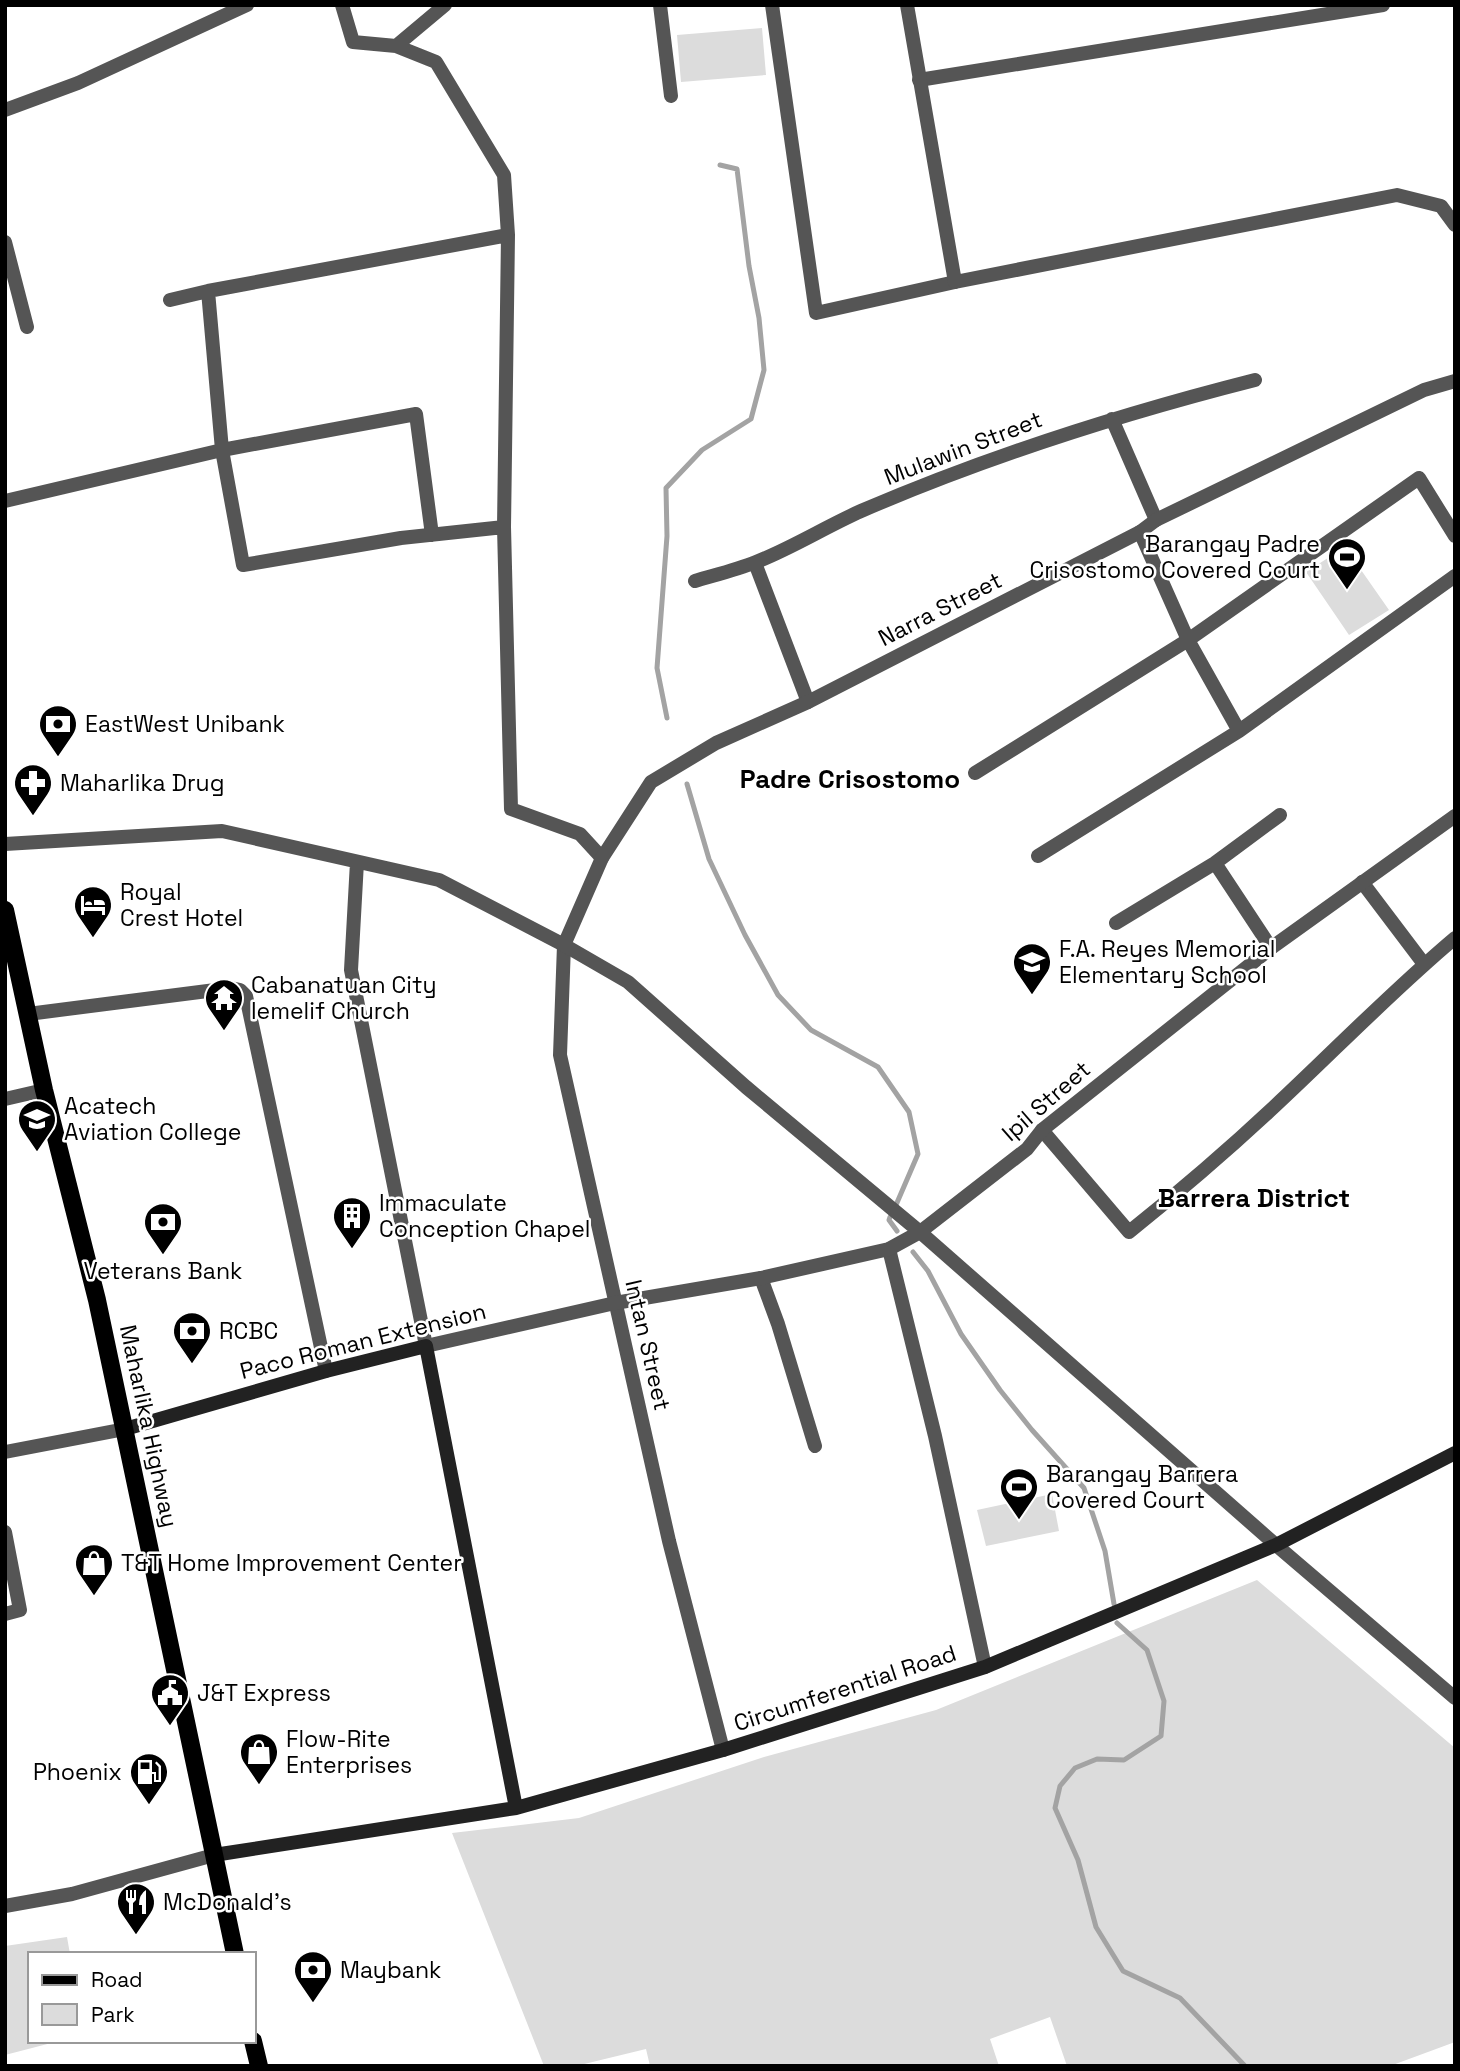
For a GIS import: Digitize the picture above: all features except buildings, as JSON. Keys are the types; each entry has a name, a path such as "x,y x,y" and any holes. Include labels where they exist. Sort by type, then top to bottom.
{"main road":[{"name":"Maharlika Highway","path":"5,910 44,1090 97,1300 235,1952"},
{"name":"Paco Roman Extension","path":"125,1429 326,1371 426,1346"},
{"path":"426,1346 516,1808"},
{"name":"Circumferential Road","path":"214,1855 516,1808 723,1750 985,1667 1276,1545 1455,1453"},
{"path":"253,2043 258,2066"}],"street":[{"path":"5,110 78,83 247,5"},
{"path":"342,5 353,42 396,46 436,62 504,176 508,235 504,527 511,808 580,834 602,858"},
{"path":"396,46 445,5"},
{"path":"660,5 671,96"},
{"path":"772,5 816,313 955,282 1397,195 1441,206 1455,225"},
{"path":"907,5 955,282"},
{"path":"919,80 1383,5"},
{"path":"170,300 508,235"},
{"path":"5,242 27,327"},
{"path":"208,291 222,450 243,565 432,535 504,527"},
{"name":"Mulawin Street","path":"695,581 755,563 860,512 1008,453 1112,419 1255,380"},
{"name":"Narra Street","path":"564,945 602,858 651,782 716,743 808,702 1140,532 1156,520 1424,390 1455,381"},
{"path":"5,501 222,450 416,414 432,535"},
{"path":"1112,419 1156,520"},
{"path":"975,773 1188,640 1419,478 1455,536"},
{"path":"1140,532 1188,640 1239,731"},
{"path":"755,563 808,702"},
{"path":"1038,856 1239,731 1455,576"},
{"path":"1116,923 1215,863 1280,815"},
{"name":"Ipil Street","path":"615,1303 761,1278 889,1250 920,1232 1027,1149 1042,1130 1271,948 1455,817"},
{"path":"5,844 222,831 439,880 564,945 628,982 746,1087 920,1232 1276,1545 1455,1698"},
{"path":"357,862 351,970 426,1346"},
{"path":"1215,863 1271,948"},
{"path":"1362,882 1424,964"},
{"path":"1042,1130 1129,1232 1187,1186 1455,938"},
{"name":"Intan Street","path":"564,945 560,1055 669,1541 723,1750"},
{"path":"28,1014 231,988 240,990 246,996 326,1371"},
{"path":"5,1099 44,1090"},
{"path":"889,1250 935,1436 985,1667"},
{"path":"761,1278 816,1446"},
{"name":"Paco Roman Extension","path":"426,1346 615,1303"},
{"path":"5,1452 125,1429"},
{"path":"5,1532 20,1610 5,1614"},
{"path":"5,1906 72,1894 214,1855"}],"green space":[{"path":"762,28 766,75 681,82 677,35"},
{"name":"Barangay Padre Crisostomo Covered Court","path":"1345,547 1389,610 1349,635 1306,572"},
{"name":"Barangay Barrera Covered Court","path":"1052,1494 1059,1531 986,1546 977,1510"},
{"path":"1257,1580 1455,1748 1455,2042 1390,2066 1067,2066 1050,2017 990,2039 999,2066 650,2066 646,2049 576,2066 544,2066 452,1833 579,1818 764,1757 936,1710"},
{"path":"67,1937 70,1952 28,1952 28,2043 51,2043 5,2055 5,1946"}],"waterway":[{"path":"667,718 657,668 667,536 666,488 702,450 751,419 764,370 737,169 720,165"},
{"path":"687,784 709,859 745,935 778,995 811,1030 878,1067 909,1112 918,1154 896,1205"},
{"path":"890,1217 889,1220 897,1231"},
{"path":"913,1252 928,1271 961,1334 1000,1390 1084,1488 1105,1551 1114,1604"},
{"path":"1117,1623 1147,1650 1164,1701 1161,1736 1124,1760 1097,1759 1075,1768 1060,1786 1055,1808 1078,1860 1096,1927 1123,1971 1180,1998 1245,2066"}],"place":[{"name":"Barangay Padre Crisostomo Covered Court","path":"1347,591"},
{"name":"EastWest Unibank","path":"58,758"},
{"name":"Maharlika Drug","path":"33,817"},
{"name":"Royal Crest Hotel","path":"93,939"},
{"name":"F.A. Reyes Memorial Elementary School","path":"1032,996"},
{"name":"Cabanatuan City Iemelif Church","path":"224,1032"},
{"name":"Acatech Aviation College","path":"37,1153"},
{"name":"Immaculate Conception Chapel","path":"352,1250"},
{"name":"Veterans Bank","path":"163,1256"},
{"name":"RCBC","path":"192,1365"},
{"name":"Barangay Barrera Covered Court","path":"1019,1521"},
{"name":"T&T Home Improvement Center","path":"94,1597"},
{"name":"J&T Express","path":"170,1727"},
{"name":"Flow-Rite Enterprises","path":"259,1786"},
{"name":"Phoenix","path":"149,1806"},
{"name":"McDonald's","path":"136,1936"},
{"name":"Maybank","path":"313,2004"}],"district":[{"name":"Padre Crisostomo","path":"850,779"},
{"name":"Barrera District","path":"1254,1198"}]}
